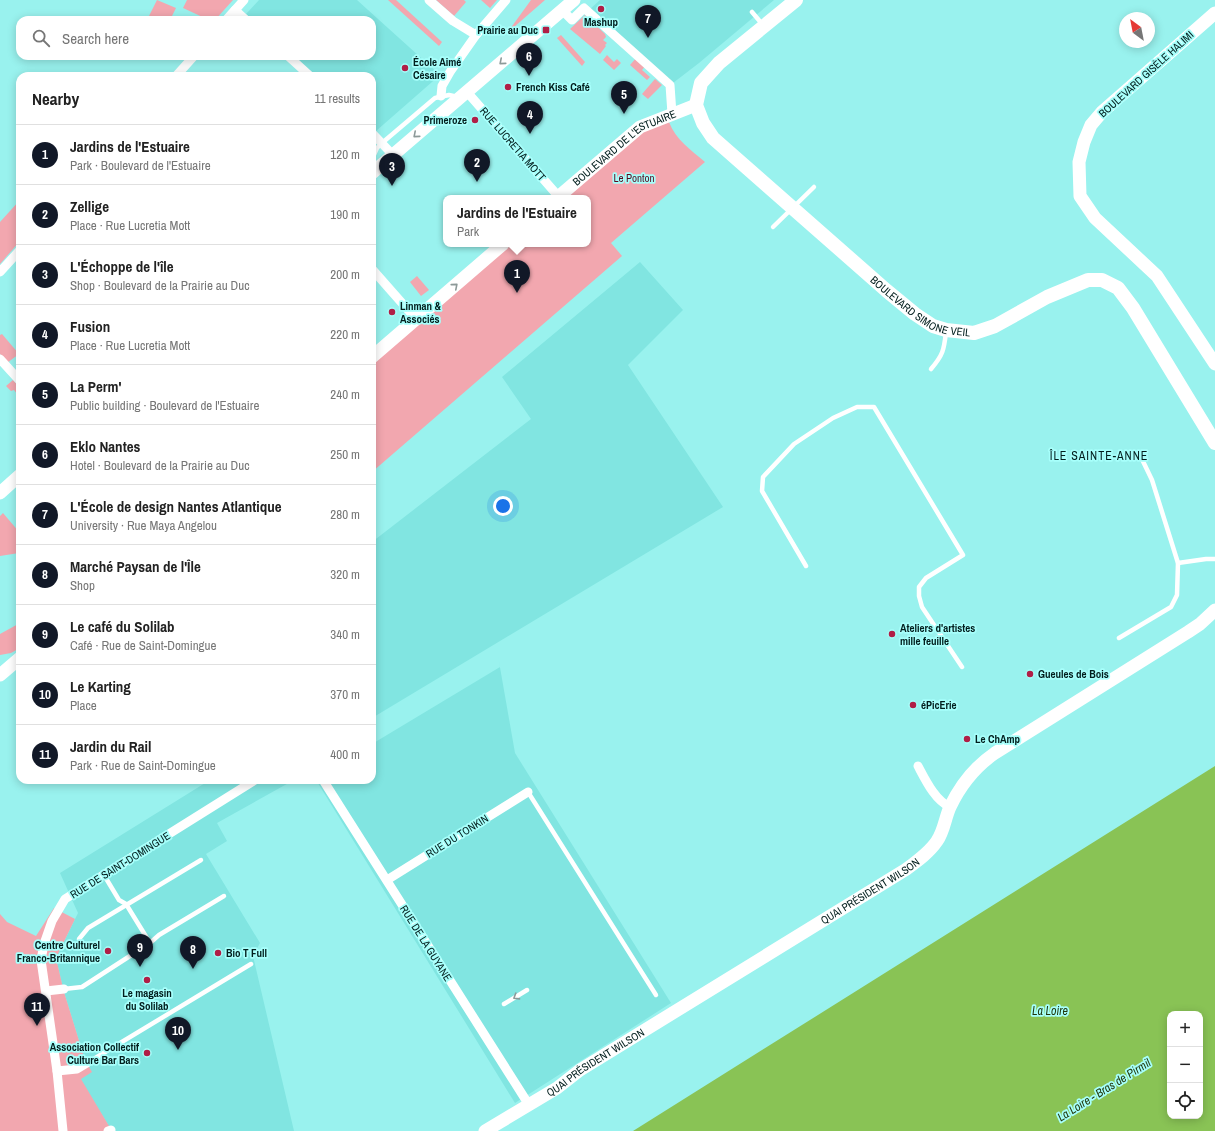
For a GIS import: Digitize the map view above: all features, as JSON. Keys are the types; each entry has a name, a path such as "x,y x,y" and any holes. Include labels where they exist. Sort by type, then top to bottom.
{"main road":[{"path":"376,166 393,155 574,0"},
{"path":"696,105 701,83 719,63 796,0"},
{"name":"BOULEVARD GISÈLE HALIMI","path":"1215,13 1102,112 1091,125 1084,142 1079,162 1080,196 1095,218 1157,276 1215,364"},
{"name":"BOULEVARD DE L'ESTUAIRE","path":"560,195 640,127 696,105"},
{"name":"BOULEVARD SIMONE VEIL","path":"696,105 703,123 713,138 886,291 933,326 946,330 974,332 995,326 1047,297 1088,280 1102,280 1118,288 1133,308 1215,443"},
{"path":"376,354 500,247"},
{"path":"0,493 16,479"},
{"name":"QUAI PRÉSIDENT WILSON","path":"485,1131 557,1088 587,1066 905,870 936,843 941,834 950,806 957,794 967,780 990,757 1188,632 1200,624 1215,610"},
{"path":"0,675 16,661"}],"street":[{"path":"230,16 244,0"},
{"path":"429,0 453,20 476,35"},
{"path":"441,96 442,86 476,35 506,0"},
{"path":"562,10 572,20 584,8 670,85 672,114"},
{"path":"235,10 242,16"},
{"path":"180,72 190,60"},
{"path":"292,60 306,72"},
{"name":"RUE LUCRETIA MOTT","path":"463,95 556,195"},
{"path":"376,137 393,155"},
{"path":"0,272 16,254"},
{"path":"376,274 416,319"},
{"path":"0,358 16,376"},
{"path":"918,766 936,796 943,803 950,806"},
{"name":"RUE DE SAINT-DOMINGUE","path":"64,1131 41,960 44,944 52,921 65,900 249,784"},
{"name":"RUE DE LA GUYANE","path":"326,784 529,1105"},
{"name":"RUE DU TONKIN","path":"387,880 528,792"},
{"path":"46,991 64,989"},
{"path":"57,1071 77,1069 86,1063"}],"lane":[{"path":"752,12 764,26"},
{"path":"376,152 377,148 382,143 433,100 441,96 452,94 463,95"},
{"path":"773,227 814,187"},
{"path":"931,369 944,350 946,330"},
{"path":"806,566 762,491 763,478 794,444 833,418 857,407 874,407 963,555 926,578 919,587 919,596 922,607 962,667"},
{"path":"1119,638 1171,607 1177,595 1178,563 1152,480 1139,453"},
{"path":"1178,563 1215,558"},
{"path":"528,792 656,995"},
{"path":"79,939 88,928 201,860"},
{"path":"104,875 119,900 126,904 150,943"},
{"path":"64,989 82,987 150,943 159,935 224,896"},
{"path":"86,1063 250,964"},
{"path":"504,1004 527,990"}],"shaded area":[{"name":"École Aimé Césaire","path":"259,0 357,0 375,16 248,16 246,14"},
{"path":"600,0 774,0 673,83 589,10"},
{"name":"École Aimé Césaire","path":"376,17 440,75 376,131 376,72 311,72 297,60 376,60"},
{"path":"640,262 683,310 628,365 723,507 376,716 376,539 531,419 502,377"},
{"path":"500,667 515,753 671,1003 515,1103 318,784 376,784 376,742"},
{"path":"204,784 287,784 217,823 227,841 206,854 260,943 253,956 294,1131 112,1131 80,1079 85,1060 64,992 56,958 78,913 60,873"}],"green space":[{"path":"157,0 176,8 172,16 149,16"},
{"path":"187,0 233,0 219,16 200,16 183,8"},
{"path":"388,0 396,0 442,42 439,46"},
{"path":"436,0 464,0 466,2 454,16"},
{"path":"481,0 497,0 490,8"},
{"path":"531,0 545,0 507,33"},
{"path":"585,15 605,34 606,37 603,40 607,43 600,54 570,29"},
{"path":"561,35 585,62 582,66 557,38"},
{"path":"607,55 614,62 617,59 621,63 614,70 603,60"},
{"path":"637,57 646,65 642,70 650,77 647,80 630,65"},
{"path":"655,79 662,85 648,99 642,94"},
{"name":"Le Ponton","path":"669,122 676,134 689,149 705,162 611,243 622,256 376,469 376,359 506,247 591,247 591,195 568,195 630,141 650,128"},
{"path":"16,204 16,246 0,264 0,222"},
{"path":"417,276 429,290 421,296 410,282"},
{"path":"2,334 16,350 16,356 7,363 0,354 0,335"},
{"path":"13,380 16,383 16,392 14,390 11,391 6,386"},
{"path":"3,513 16,528 16,553 0,556 0,516"},
{"path":"16,625 16,650 11,653 0,655 0,634"},
{"path":"54,908 75,919 56,958 64,992 85,1060 92,1072 81,1079 112,1131 0,1131 0,914 7,922 36,936"}],"water":[{"name":"La Loire","path":"1215,766 1215,1131 633,1131"}],"place":[{"name":"Mashup","path":"601,9"},
{"name":"Prairie au Duc","path":"546,30"},
{"name":"L'École de design Nantes Atlantique","path":"648,38"},
{"name":"École Aimé Césaire","path":"405,68"},
{"name":"Eklo Nantes","path":"529,76"},
{"name":"French Kiss Café","path":"508,87"},
{"name":"La Perm'","path":"624,114"},
{"name":"Primeroze","path":"475,120"},
{"name":"Fusion","path":"530,134"},
{"name":"Zellige","path":"477,182"},
{"name":"L'Échoppe de l'île","path":"392,186"},
{"name":"Jardins de l'Estuaire","path":"517,293"},
{"name":"Linman & Associés","path":"392,312"},
{"name":"Ateliers d'artistes mille feuille","path":"892,634"},
{"name":"Gueules de Bois","path":"1030,674"},
{"name":"éPicErie","path":"913,705"},
{"name":"Le ChAmp","path":"967,739"},
{"name":"Centre Culturel Franco-Britannique","path":"108,951"},
{"name":"Bio T Full","path":"218,953"},
{"name":"Le café du Solilab","path":"140,967"},
{"name":"Marché Paysan de l'Île","path":"193,969"},
{"name":"Le magasin du Solilab","path":"147,980"},
{"name":"Jardin du Rail","path":"37,1026"},
{"name":"Le Karting","path":"178,1050"},
{"name":"Association Collectif Culture Bar Bars","path":"147,1053"}],"district":[{"name":"ÎLE SAINTE-ANNE","path":"1099,456"}],"water label":[{"name":"La Loire - Bras de Pirmil","path":"1104,1090"}]}
